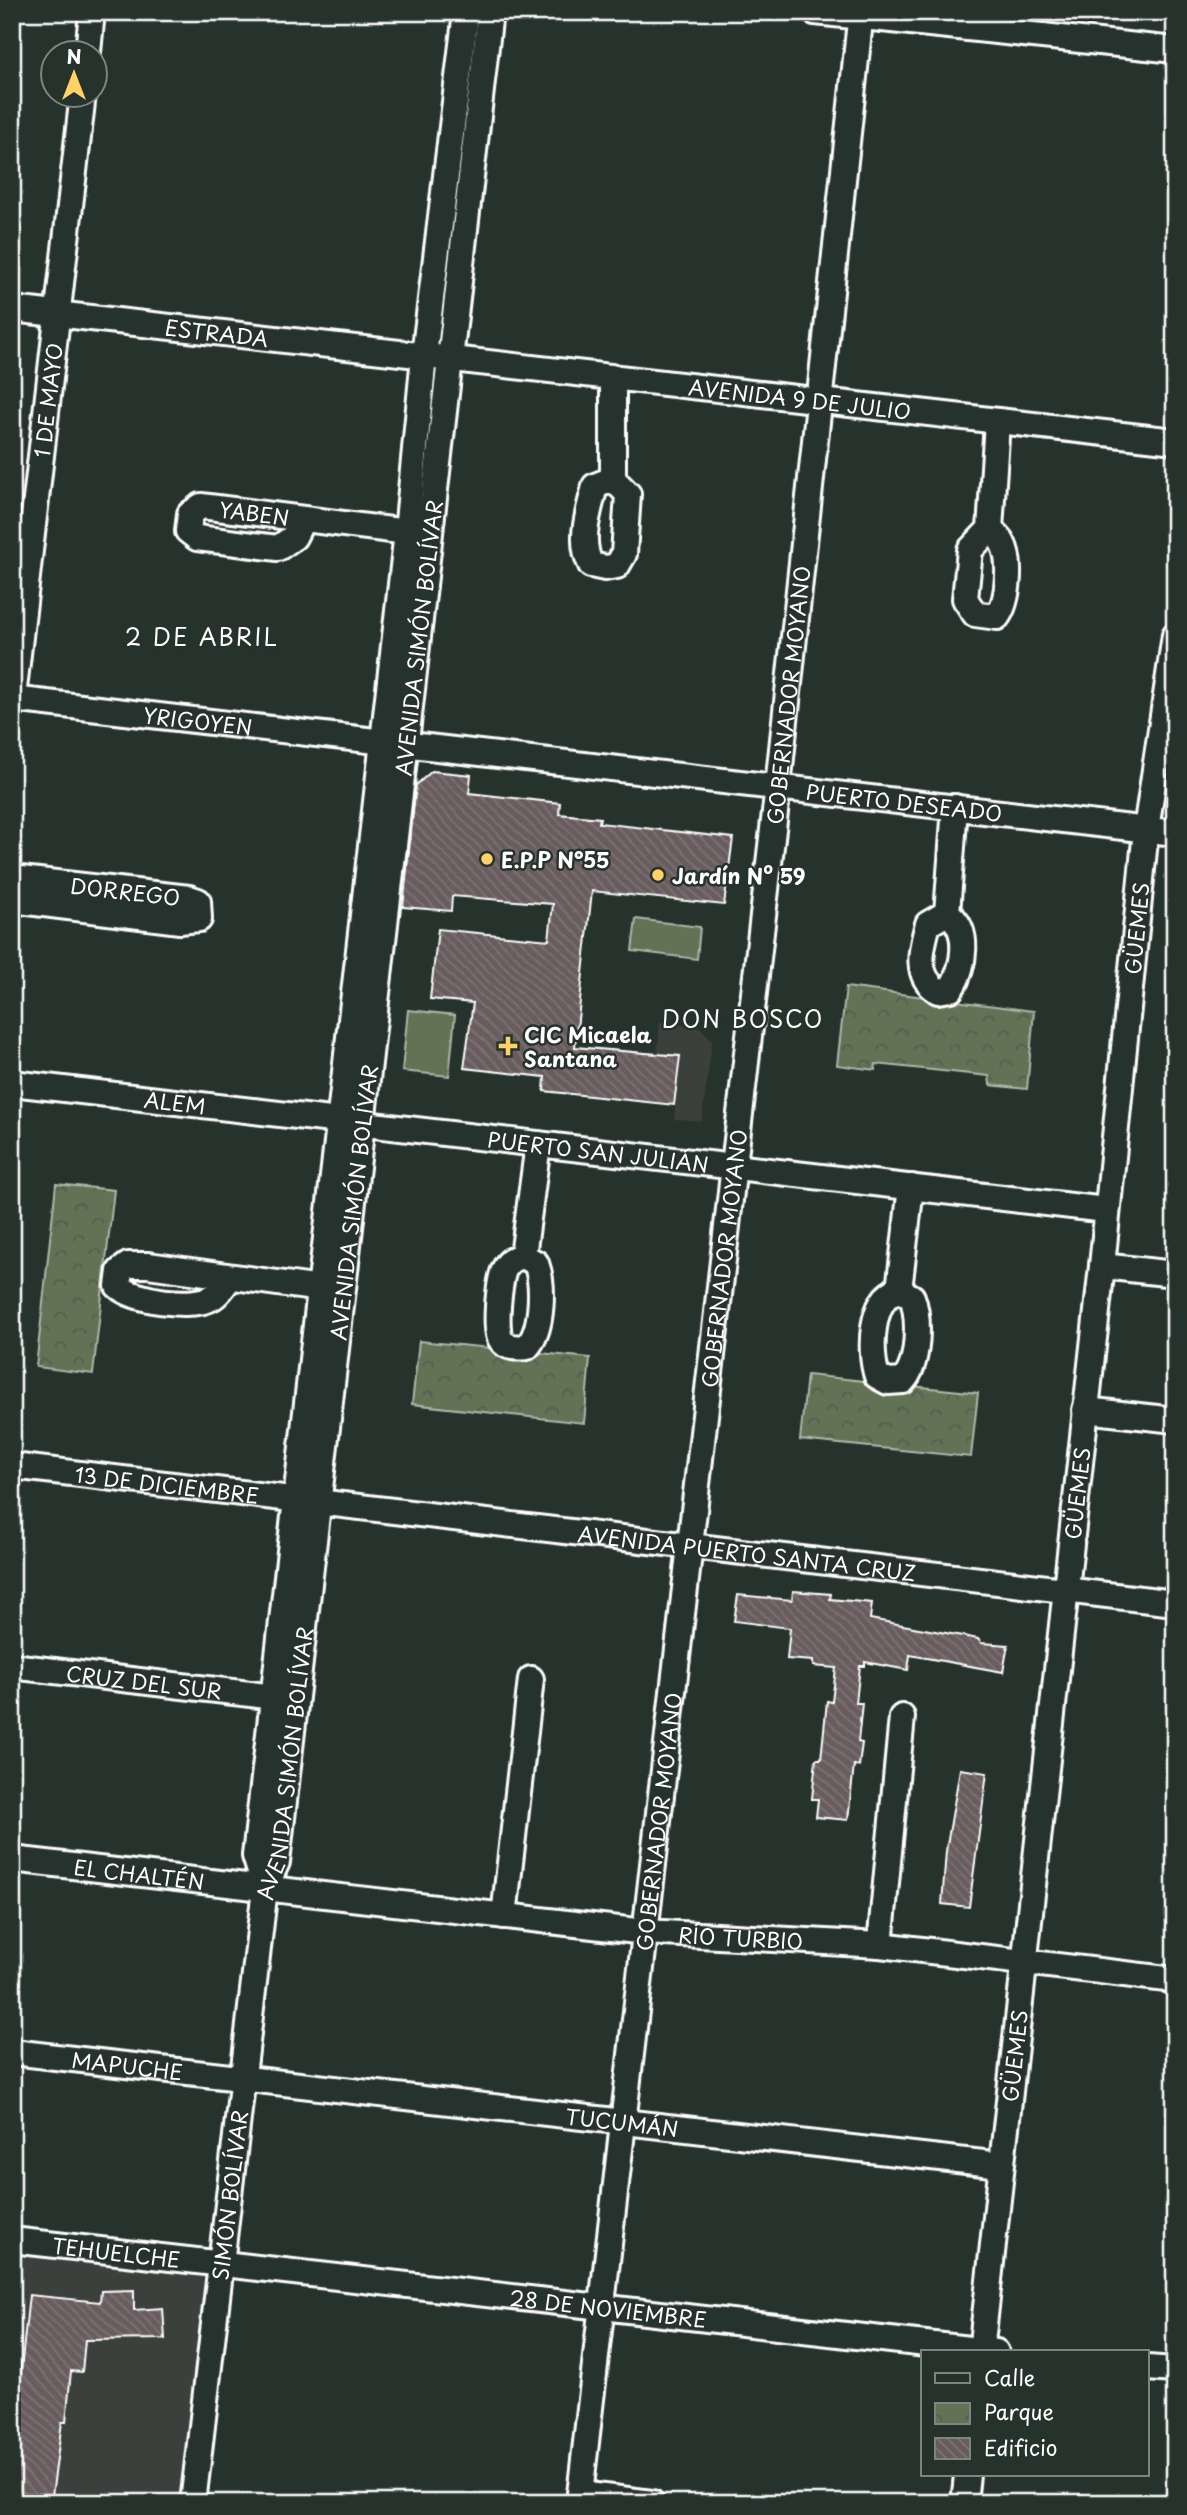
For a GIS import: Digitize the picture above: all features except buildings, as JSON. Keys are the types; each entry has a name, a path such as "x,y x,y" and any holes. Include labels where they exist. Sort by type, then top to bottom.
{"street":[{"path":"89,38 92,12"},
{"name":"AVENIDA SIMÓN BOLÍVAR","path":"395,742 407,532 424,356 466,12"},
{"name":"AVENIDA SIMÓN BOLÍVAR","path":"265,1888 277,1862 309,1500 395,742 450,360 490,12"},
{"path":"815,12 861,14 1175,50"},
{"name":"GOBERNADOR MOYANO","path":"579,2498 778,786 861,14"},
{"name":"1 DE MAYO","path":"12,706 81,108"},
{"name":"ESTRADA","path":"12,309 424,356"},
{"name":"AVENIDA 9 DE JULIO","path":"424,356 1175,441"},
{"path":"613,479 614,379"},
{"path":"990,529 997,422"},
{"name":"YABEN","path":"303,519 407,532"},
{"name":"GÜEMES","path":"986,2350 1001,2165 1102,1266 1146,830 1175,635"},
{"name":"YRIGOYEN","path":"13,699 395,742"},
{"name":"PUERTO DESEADO","path":"395,742 1175,833"},
{"path":"947,914 955,807"},
{"name":"DORREGO","path":"12,878 189,898 198,901 200,910 199,919 180,921 12,900"},
{"name":"ALEM","path":"12,1083 352,1122"},
{"name":"AVENIDA SIMÓN BOLÍVAR","path":"265,1888 255,1856 275,1697 309,1500 321,1289 352,1122"},
{"name":"PUERTO SAN JULIÁN","path":"352,1122 1106,1210"},
{"path":"523,1256 538,1144"},
{"path":"899,1290 911,1187"},
{"path":"1102,1266 1175,1275"},
{"path":"231,1277 321,1289"},
{"path":"1084,1410 1175,1420"},
{"name":"13 DE DICIEMBRE","path":"12,1466 309,1500"},
{"name":"AVENIDA PUERTO SANTA CRUZ","path":"309,1500 1175,1603"},
{"name":"CRUZ DEL SUR","path":"12,1666 275,1697"},
{"path":"505,1916 531,1679"},
{"path":"880,1945 902,1717"},
{"name":"EL CHALTÉN","path":"12,1859 265,1888"},
{"name":"RÍO TURBIO","path":"265,1888 645,1932 880,1945 1175,1980"},
{"name":"SIMÓN BOLÍVAR","path":"193,2503 265,1888"},
{"name":"MAPUCHE","path":"12,2052 243,2077"},
{"name":"TUCUMÁN","path":"243,2077 1001,2165"},
{"name":"TEHUELCHE","path":"12,2240 221,2264"},
{"name":"28 DE NOVIEMBRE","path":"221,2264 969,2350"},
{"path":"1148,2368 1175,2370"},
{"path":"964,2503 967,2476"},
{"path":"579,2498 652,2503"}],"shaded area":[{"path":"660,1022 701,1028 712,1040 702,1121 674,1119 680,1056 657,1054"},
{"path":"12,2240 221,2264 193,2503 12,2503"}],"green space":[{"path":"636,919 700,927 697,959 632,951"},
{"path":"846,987 1034,1011 1027,1089 990,1085 989,1076 876,1064 875,1070 837,1065"},
{"path":"408,1010 455,1015 449,1076 402,1071"},
{"path":"56,1184 114,1190 93,1374 36,1367"},
{"path":"419,1341 590,1358 584,1423 412,1404"},
{"path":"807,1375 978,1393 971,1457 800,1440"}],"place":[{"name":"E.P.P N°55","path":"487,859"},
{"name":"Jardín Nº 59","path":"658,875"},
{"name":"CIC Micaela Santana","path":"508,1046"}],"district":[{"name":"2 DE ABRIL","path":"202,636"},
{"name":"DON BOSCO","path":"743,1018"}]}
